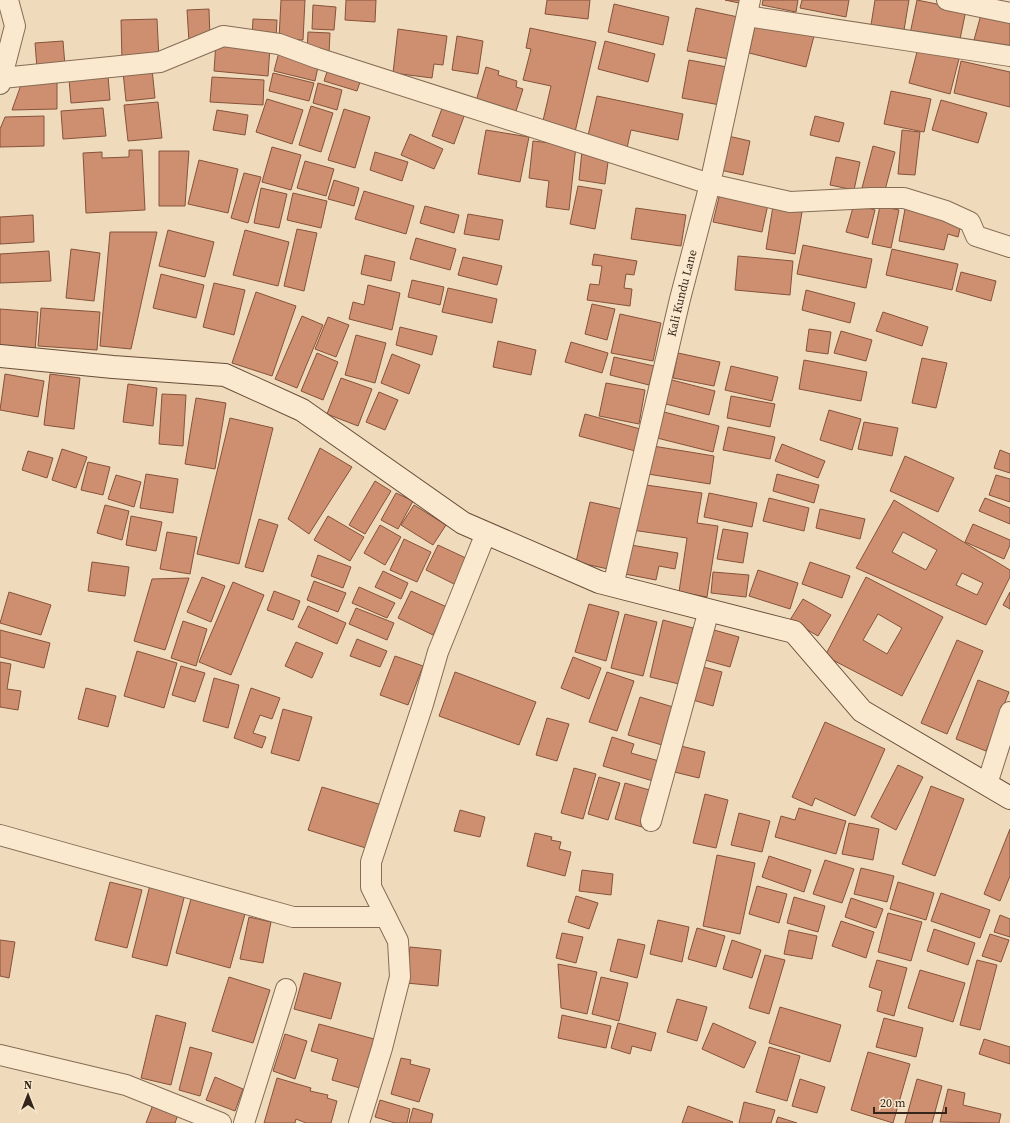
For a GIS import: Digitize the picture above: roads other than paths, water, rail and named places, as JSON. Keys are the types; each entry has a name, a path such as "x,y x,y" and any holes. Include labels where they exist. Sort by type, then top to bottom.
{"main road":[{"path":"0,356 113,367 225,375 302,410 463,523 599,582 794,632 862,711 1010,798"}],"street":[{"path":"8,0 15,26 1,81 160,62 223,36 279,44 332,63 710,184 790,202 904,198 946,211 970,222 976,236 1010,246"},
{"path":"946,0 1010,13"},
{"path":"748,8 1010,56"},
{"name":"Kali Kundu Lane","path":"613,586 680,299 710,184 748,8"},
{"path":"359,1123 382,1048 400,977 398,941 371,887 371,862 423,704 438,652 486,533"},
{"path":"651,821 708,610"},
{"path":"987,784 1010,712"},
{"path":"0,835 293,917 386,917"},
{"path":"244,1123 286,989"},
{"path":"0,1055 126,1084 221,1123"}]}
